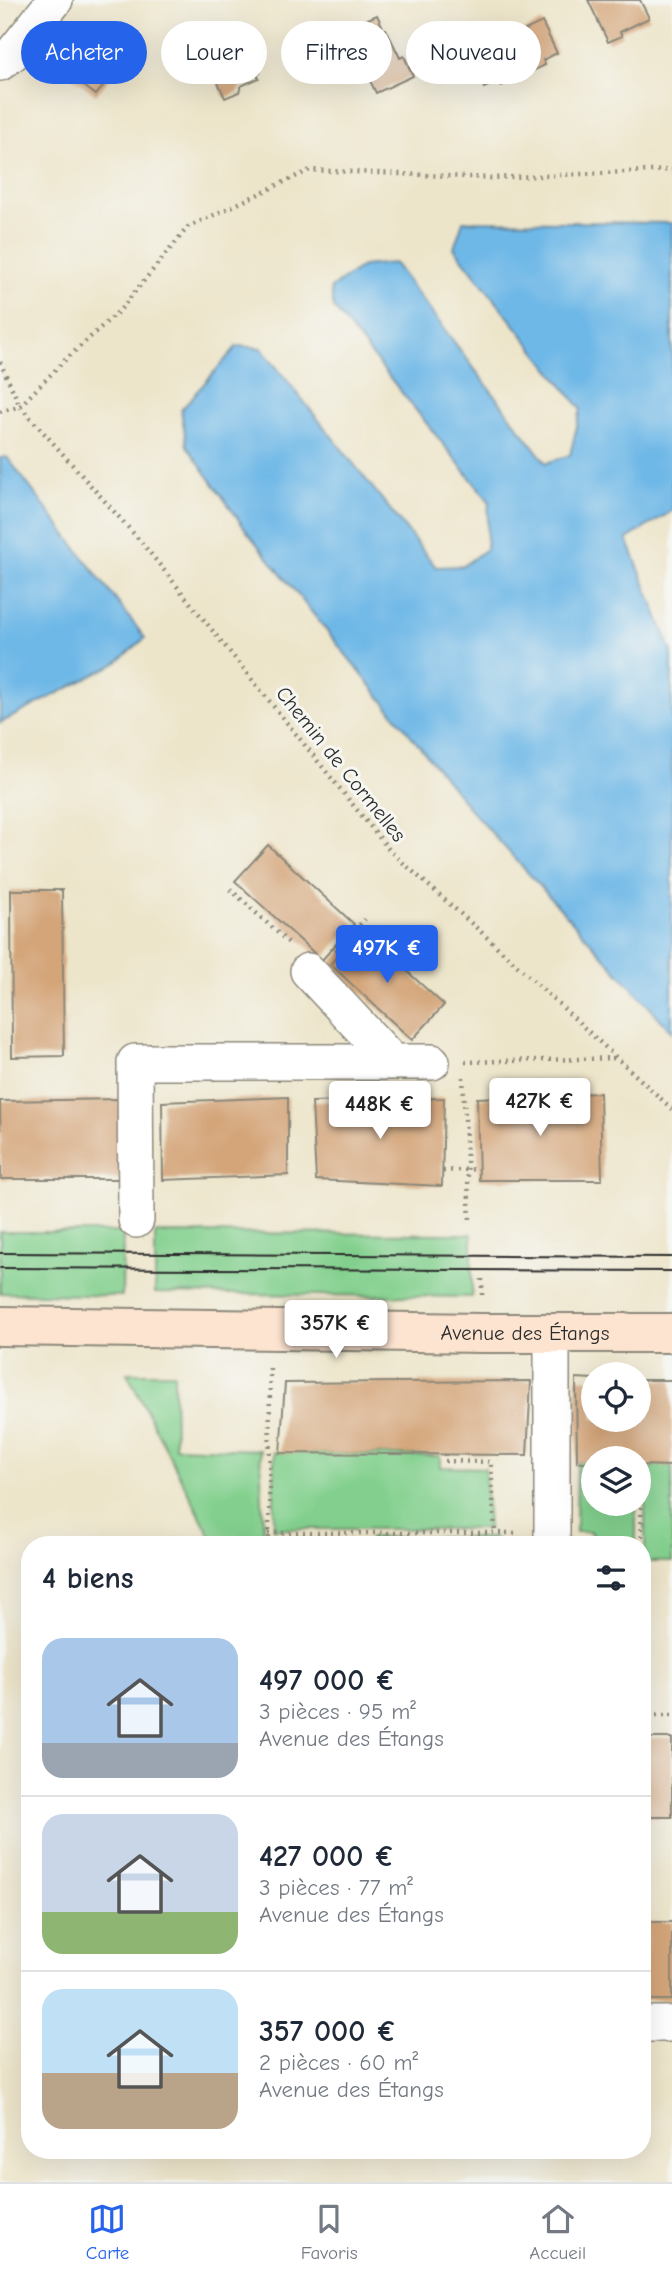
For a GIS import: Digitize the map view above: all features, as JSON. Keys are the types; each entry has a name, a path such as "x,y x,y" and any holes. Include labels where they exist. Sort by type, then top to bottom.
{"street":[{"path":"0,63 13,53 55,0"},
{"path":"318,965 393,1062"},
{"path":"136,1220 135,1062 447,1062"},
{"name":"Avenue des Étangs","path":"0,1326 672,1334"},
{"path":"539,1536 552,1334"},
{"path":"651,2024 672,2024"}],"path":[{"path":"0,412 20,406 120,310 188,227 310,170 491,178 672,170"},
{"name":"Chemin de Cormelles","path":"0,362 20,406 142,543 391,852 672,1109"},
{"path":"318,965 365,919"},
{"path":"470,1221 467,1170 447,1062 618,1058"},
{"path":"443,1171 479,1170"},
{"path":"268,1536 270,1363"},
{"path":"445,1454 445,1461 491,1462 495,1534"},
{"path":"641,1516 642,1536"},
{"path":"268,1533 513,1536"},
{"path":"651,1715 672,1715"}],"green space":[{"path":"0,1232 123,1232 122,1296 0,1293"},
{"path":"155,1233 472,1234 472,1297 155,1293"},
{"path":"127,1373 174,1373 175,1447 260,1450 264,1536 210,1536"},
{"path":"274,1452 440,1456 440,1467 485,1468 488,1529 274,1529"},
{"path":"577,1462 581,1462 581,1516 636,1516 636,1536 592,1536 592,1532 576,1532"},
{"path":"653,1465 672,1466 672,1562 651,1562 651,1536 645,1536 645,1516 651,1516 651,1470"}],"water":[{"path":"463,221 672,223 672,511 627,539 672,652 672,1032 470,809 248,533 187,446 181,410 237,346 261,348 436,567 463,566 486,549 489,501 333,307 331,288 363,266 394,263 546,463 570,455 581,409 454,248"},
{"path":"7,457 145,638 115,664 0,723 0,458"}],"building":[{"path":"588,0 640,0 649,18 620,32 622,36 608,42"},
{"path":"377,15 380,21 363,21"},
{"path":"541,22 557,53 543,60 545,65 541,67"},
{"path":"392,41 400,58 404,56 406,60 406,79 376,93 372,84 392,84"},
{"path":"82,84 105,84 96,95"},
{"path":"219,84 246,84 241,86 239,92 225,98"},
{"path":"268,845 354,924 322,960 235,881"},
{"path":"11,890 62,890 64,1056 12,1057"},
{"path":"362,930 444,1005 412,1040 330,964"},
{"path":"600,1093 602,1180 479,1180 477,1098"},
{"path":"288,1097 288,1175 163,1180 162,1102"},
{"path":"444,1098 442,1186 316,1180 312,1102"},
{"path":"122,1099 120,1179 1,1179 0,1101"},
{"path":"576,1378 581,1378 581,1432 651,1432 651,1380 672,1380 672,1466 651,1465 651,1446 581,1446 581,1462 577,1462"},
{"path":"531,1381 527,1455 280,1453 285,1383"},
{"path":"651,1738 672,1738 672,1817 651,1817"},
{"path":"651,1922 672,1922 672,2000 651,2000"}],"tram line":[{"path":"0,1253 672,1257"},
{"path":"0,1268 672,1271"}]}
